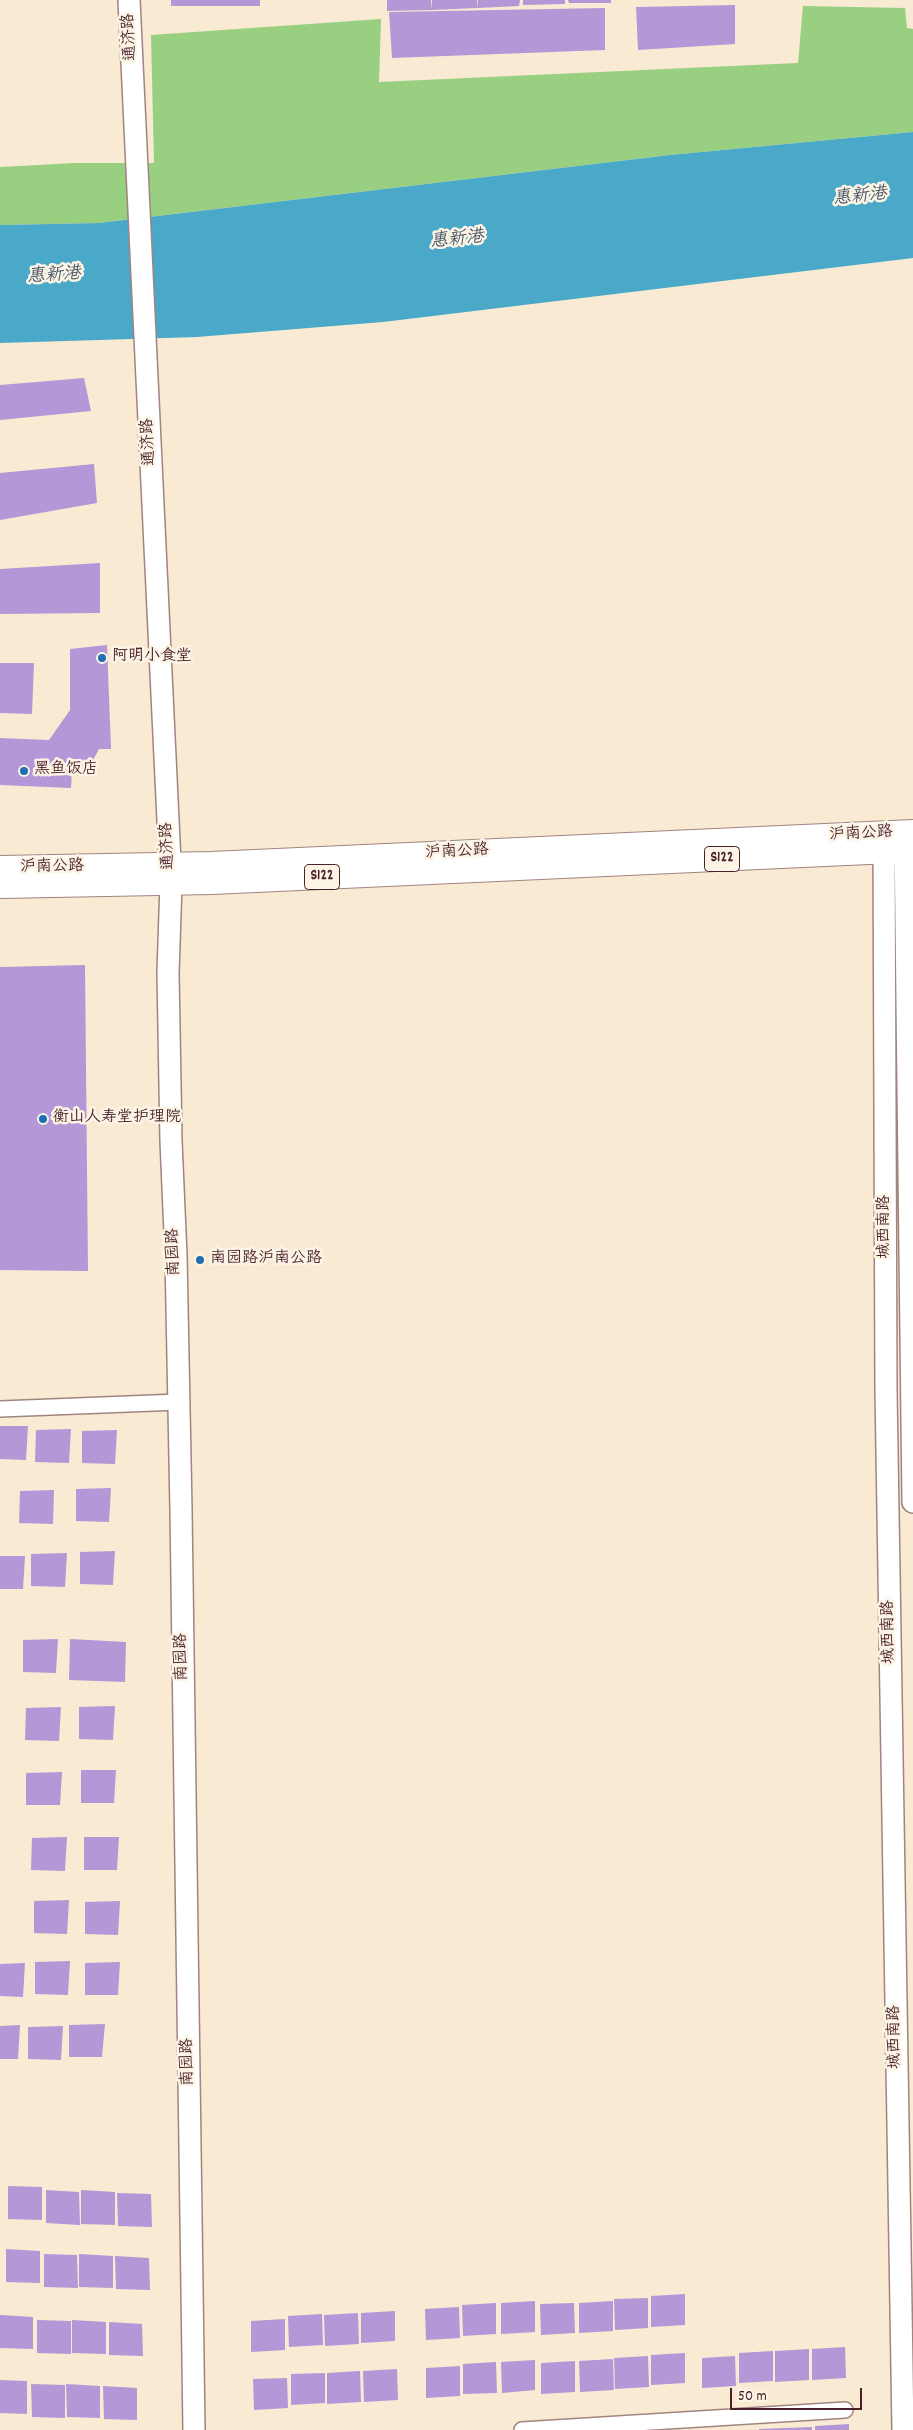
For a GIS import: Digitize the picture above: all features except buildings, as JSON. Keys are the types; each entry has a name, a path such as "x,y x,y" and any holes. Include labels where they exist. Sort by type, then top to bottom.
{"main road":[{"name":"沪南公路","path":"0,886 171,875 901,842"},
{"name":"沪南公路","path":"0,868 171,875"}],"street":[{"name":"通济路","path":"129,0 171,875"},
{"name":"城西南路","path":"901,842 913,1502"},
{"name":"城西南路","path":"901,842 886,1390 903,2430"},
{"name":"南园路","path":"171,875 168,973 170,1142 179,1402 194,2430"},
{"path":"0,1409 179,1402"},
{"path":"522,2430 845,2410"}],"green space":[{"path":"803,6 905,8 907,28 913,29 913,132 670,155 99,223 0,225 0,167 75,163 154,163 151,35 381,19 379,82 798,63"}],"water":[{"name":"惠新港","path":"913,132 913,258 383,322 197,337 0,343 0,225 99,223 670,155"}],"place":[{"name":"阿明小食堂","path":"102,658"},
{"name":"黑鱼饭店","path":"24,771"},
{"name":"衡山人寿堂护理院","path":"43,1119"},
{"name":"南园路沪南公路","path":"200,1260"}]}
